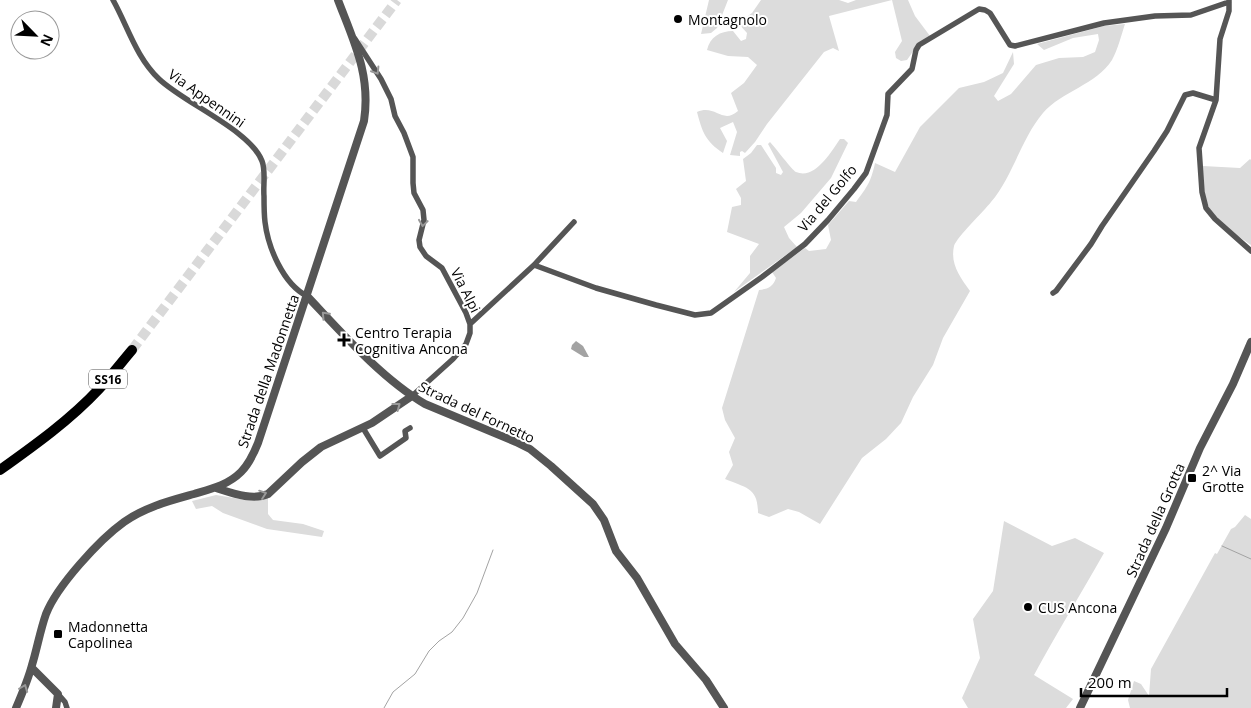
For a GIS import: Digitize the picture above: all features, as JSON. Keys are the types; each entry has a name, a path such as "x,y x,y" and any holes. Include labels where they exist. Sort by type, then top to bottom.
{"highway":[{"name":"SS16","path":"0,470 38,443 81,406 99,389 132,350"}],"street":[{"name":"Via Appennini","path":"113,0 136,49 147,66 159,79 235,131 255,150 263,162 265,223 276,260 292,285 299,292 307,296"},
{"name":"Strada della Madonnetta","path":"16,708 32,668 46,614 81,564 124,523 146,509 216,488 232,480 251,459 364,121 367,94 365,80 350,30 338,0"},
{"path":"1229,1 1229,11 1220,39 1216,100 1199,148 1202,192 1206,208 1214,219 1251,250"},
{"name":"Via del Golfo","path":"534,265 596,288 656,305 695,315 711,312 762,277 805,244 854,189 866,173 887,115 888,94 912,69 919,45 979,9 990,13 1010,45 1016,46 1104,23 1155,16 1191,15 1229,1"},
{"name":"Via Alpi","path":"216,488 247,496 262,496 278,486 302,462 321,447 363,428 412,396 453,359 466,344 470,333 470,324 466,313 442,268 426,256 420,248 419,240 424,220 423,210 414,193 412,183 413,157 395,116 391,99 381,79 350,30"},
{"path":"1053,293 1091,244 1154,151 1167,131 1185,95 1193,93 1216,100"},
{"path":"470,324 534,265 574,222"},
{"name":"Strada del Fornetto","path":"307,296 380,370 412,396 424,404 530,449 552,466 593,504 604,520 616,551 637,578 675,644 706,680 724,708"},
{"name":"Strada della Grotta","path":"1080,708 1166,528 1200,448 1233,384 1251,342"},
{"path":"363,428 380,456 406,438 405,431 410,428"},
{"path":"32,668 58,694 65,702 67,708"},
{"path":"56,708 58,694"}],"shaded area":[{"path":"709,0 728,0 717,28 711,33 701,34"},
{"path":"761,0 839,0 848,3 856,0 892,0 829,16 839,51 833,48 824,52 745,153 742,151 740,156 730,155 737,132 733,122 720,128 727,141 723,153 708,140 697,112 709,110 728,116 738,111 731,93 744,83 757,65 748,57 728,56 707,50 708,45 713,38 724,32 733,31 741,41 746,39 747,33 738,23 752,13"},
{"path":"892,0 908,0 915,16 930,36 914,50 907,60 901,61 896,58 895,52 902,41"},
{"path":"1125,24 1112,60 1097,76 1051,105 1043,113 1035,123 999,192 956,242 953,259 959,275 970,291 943,338 933,365 913,397 901,423 886,439 862,458 820,524 799,512 788,509 769,517 758,513 756,498 753,493 745,487 725,479 733,465 729,452 735,438 725,420 722,408 759,290 768,288 773,284 776,278 772,272 805,248 809,251 826,249 831,240 828,225 849,201 856,202 868,184 875,163 895,172 920,127 959,88 984,82 1003,73 1013,52 1014,64 994,96 998,101 1011,94 1036,65 1059,58 1083,57 1095,52 1099,40 1098,34 1073,38 1044,50 1037,44 1104,26"},
{"path":"840,139 844,139 848,143 831,178 801,213 784,227 789,238 797,247 734,292 750,273 750,256 759,244 727,232 732,207 741,205 741,198 736,189 746,181 743,159 757,145 761,145 776,168 776,173 781,175 783,172 768,144 770,142 796,172 810,172 822,163"},
{"path":"1250,159 1251,245 1215,216 1208,205 1203,186 1203,166 1240,168"},
{"path":"576,341 583,346 589,357 584,357 571,349"},
{"path":"216,495 252,501 268,498 268,514 273,520 303,524 324,531 322,537 267,529 223,513 212,506 196,509 192,501"},
{"path":"1245,515 1251,519 1251,708 1130,708 1128,700 1134,681 1141,684 1149,696 1151,669 1215,553 1217,554 1231,529"},
{"name":"CUS Ancona","path":"1004,521 1052,546 1075,538 1104,553 1034,675 1073,699 1066,708 968,708 962,698 980,658 973,619 993,591"}],"waterway":[{"path":"1222,546 1251,559"},
{"path":"384,708 393,692 415,674 429,651 452,632 463,618 477,593 493,550"}],"tunnel":[{"path":"132,350 397,0"}],"place":[{"name":"Montagnolo","path":"678,19"},
{"name":"Centro Terapia Cognitiva Ancona","path":"344,340"},
{"name":"2^ Via Grotte","path":"1192,478"},
{"name":"CUS Ancona","path":"1028,607"},
{"name":"Madonnetta Capolinea","path":"58,634"}]}
